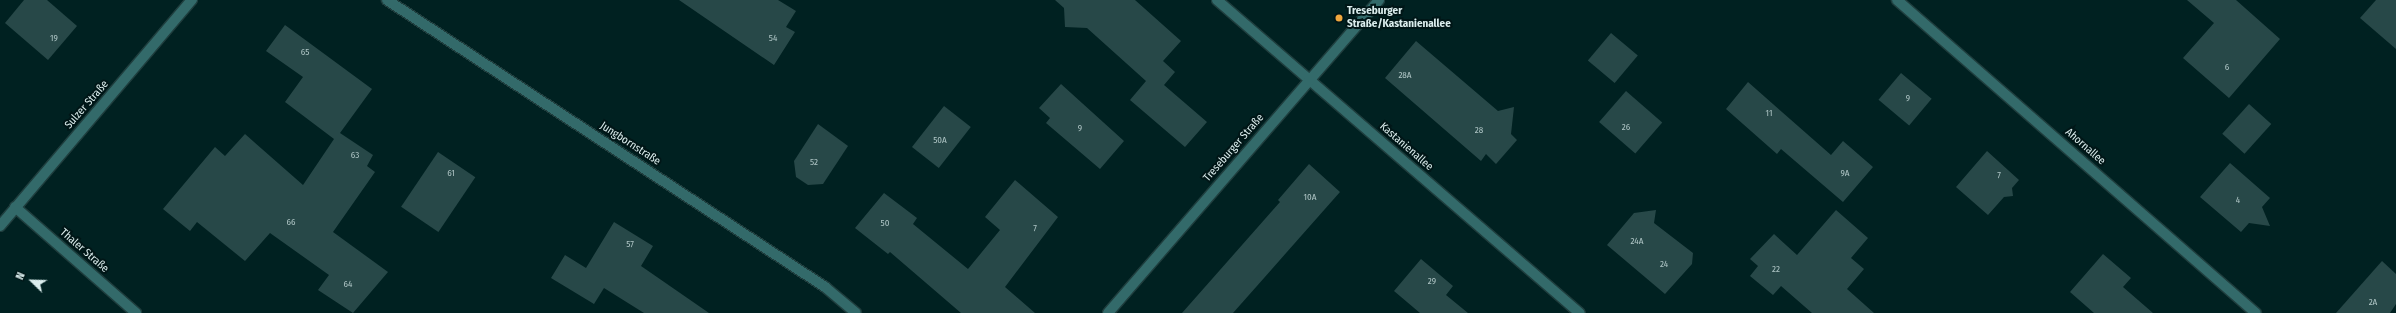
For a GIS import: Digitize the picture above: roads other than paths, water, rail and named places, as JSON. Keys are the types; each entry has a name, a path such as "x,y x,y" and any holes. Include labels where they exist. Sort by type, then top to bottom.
{"street":[{"name":"Sulzer Straße","path":"0,226 192,0"},
{"name":"Jungbornstraße","path":"387,0 825,287 856,313"},
{"name":"Kastanienallee","path":"1217,0 1580,313"},
{"name":"Treseburger Straße","path":"1108,313 1379,0"},
{"name":"Ahornallee","path":"1897,0 2256,313"},
{"name":"Thaler Straße","path":"15,208 136,313"}],"place":[{"name":"Treseburger Straße/Kastanienallee","path":"1339,18"}]}
